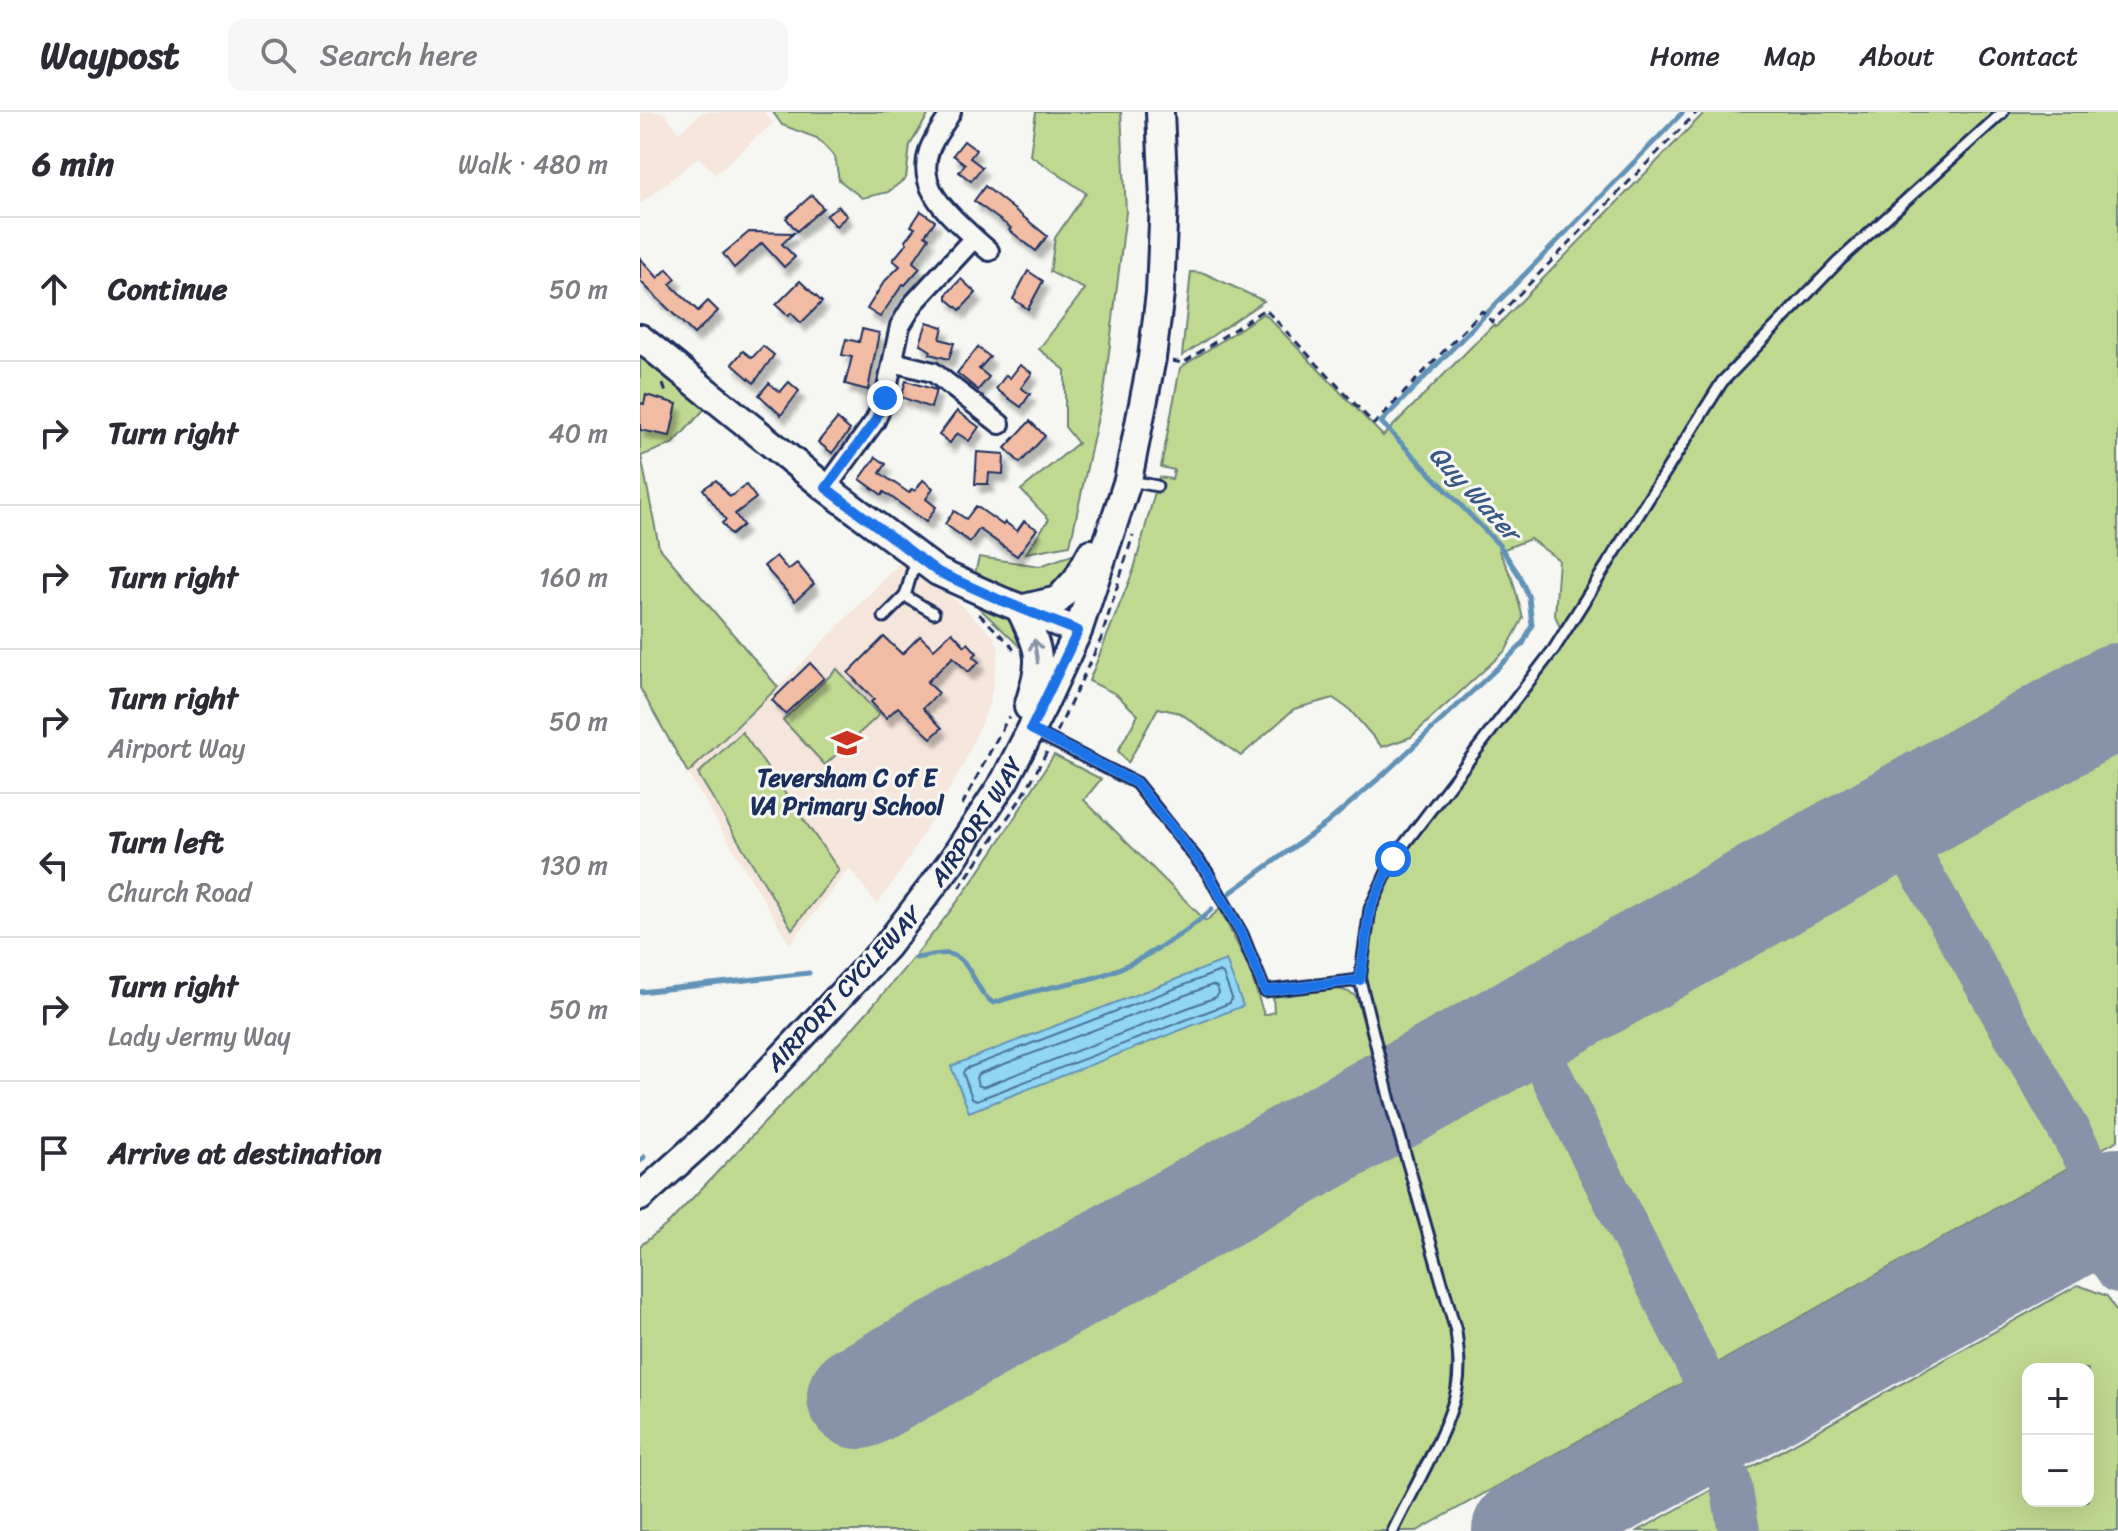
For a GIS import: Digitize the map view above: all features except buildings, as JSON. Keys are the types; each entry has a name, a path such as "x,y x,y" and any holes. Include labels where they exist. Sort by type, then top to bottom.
{"street":[{"path":"951,112 928,152 926,178 937,202 989,251"},
{"name":"AIRPORT WAY","path":"640,1197 709,1135 886,947 951,862 1005,780 1042,735 1128,480 1152,358 1160,293 1164,200 1160,112"},
{"path":"826,488 875,421 885,398 900,326 914,303 974,238"},
{"path":"640,338 826,488 938,572 1078,631"},
{"path":"893,362 933,372 1000,424"},
{"path":"1020,609 1058,600 1077,579 1128,480"},
{"path":"1005,780 1038,674 1038,647 1020,609"}],"lane":[{"path":"1393,1531 1444,1427 1457,1387 1459,1362 1456,1331 1382,1072 1360,980 1370,909 1393,859 1554,649 1722,382 1839,261 2003,112"},
{"path":"1128,480 1157,486"},
{"path":"884,617 905,596 912,572 922,559"},
{"path":"905,596 934,613"},
{"path":"1042,735 1136,783 1207,872 1242,934 1265,991 1360,980"}],"path":[{"path":"1172,361 1183,363 1265,309 1374,424 1482,311 1492,322 1697,112"},
{"path":"959,888 1024,794 1042,735 1101,639 1135,527"},
{"path":"976,611 1016,653"},
{"path":"959,809 1013,708"}],"shaded area":[{"path":"663,112 679,132 703,112 764,112 773,123 715,174 699,157 640,204 640,114"},
{"name":"Teversham C of E VA Primary School","path":"903,560 912,572 921,574 951,596 994,637 999,648 990,702 963,766 901,871 877,904 849,868 790,944 688,773 747,719"}],"green space":[{"path":"773,112 930,112 910,145 906,178 888,192 862,198 839,180 835,157 817,138 782,125"},
{"path":"1036,112 1121,112 1126,212 1105,385 1070,545 1026,553 1049,519 1021,490 1078,443 1065,427 1065,370 1039,349 1085,289 1050,272 1055,238 1086,193 1030,155"},
{"path":"1705,112 1996,112 1845,251 1733,360 1688,424 1561,630 1555,615 1559,560 1530,539 1499,551 1512,578 1523,618 1506,650 1411,737 1382,747 1350,710 1333,698 1294,709 1241,756 1180,713 1158,708 1128,763 1118,751 1138,715 1116,694 1089,681 1134,569 1159,477 1172,479 1174,470 1161,467 1180,368 1264,313 1383,436 1493,325 1496,327"},
{"path":"2008,112 2118,112 2118,1140 1417,1531 1398,1531 1454,1414 1462,1390 1463,1348 1459,1322 1380,1051 1368,994 1366,964 1375,906 1398,858 1568,637 1720,392 1742,364 1853,255"},
{"path":"1191,272 1204,273 1264,301 1182,356"},
{"path":"640,349 709,404 674,443 641,456 659,547 778,687 688,773 640,688"},
{"path":"1080,552 1066,582 1033,598 1012,594 974,578 979,557 1040,566"},
{"path":"960,590 1010,613 1030,656"},
{"path":"837,669 879,715 825,765 783,720"},
{"path":"742,732 839,870 792,929 698,774"},
{"path":"1054,755 1101,779 1084,800 1206,921 1220,909 1249,968 1264,1015 1274,1012 1273,996 1326,988 1347,991 1356,996 1453,1348 1450,1396 1387,1531 640,1531 640,1246 669,1223 790,1096 907,965 978,873"},
{"path":"2078,1285 2107,1296 2118,1314 2118,1531 1638,1531"}],"water":[{"path":"1226,960 1243,1006 969,1112 951,1066"}],"waterway":[{"name":"Quy Water","path":"1230,893 1327,823 1523,644 1532,625 1529,598 1519,575 1499,545 1381,422 1683,112"},
{"name":"Quy Water","path":"916,958 941,954 957,957 982,992 994,1003 1104,975 1171,941 1212,909"},
{"name":"Quy Water","path":"640,992 809,973"},
{"path":"640,1161 644,1157"}],"taxiway":[{"path":"1892,821 2111,1204"},
{"path":"1526,1025 1725,1421"},
{"path":"2030,1249 2064,1238 2083,1241 2106,1257 2118,1272"},
{"path":"1730,1480 1739,1531"}],"runway":[{"path":"859,1397 2118,695"},
{"path":"1524,1531 2118,1200"}],"place":[{"name":"Teversham C of E VA Primary School","path":"847,743"}],"route":[{"path":"885,398 875,421 826,488 938,572 1078,631 1031,729 1136,783 1207,872 1242,934 1265,991 1360,980 1370,909 1393,859"}]}
